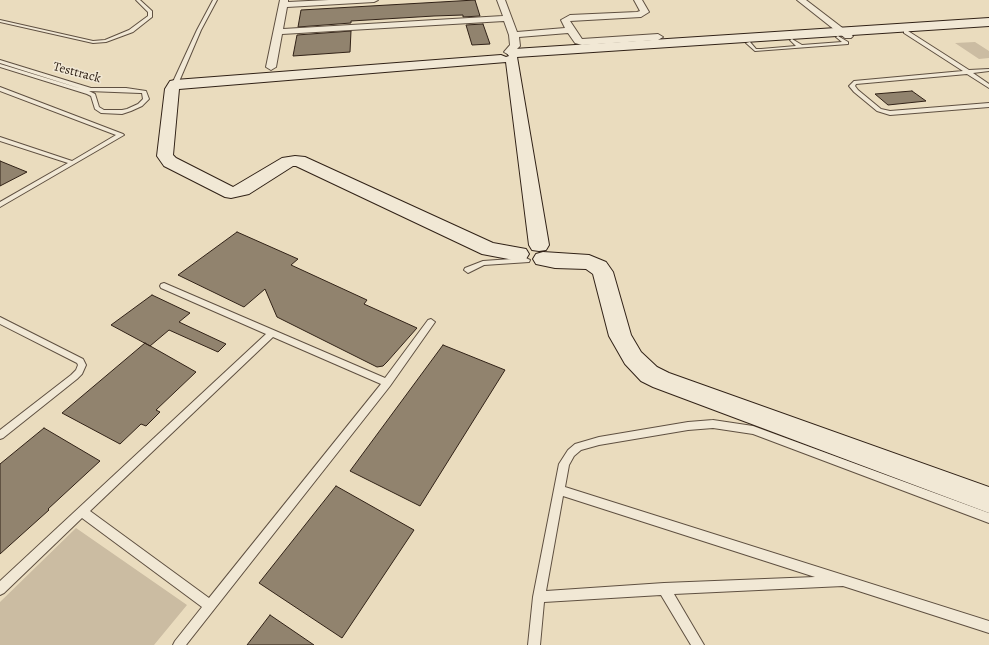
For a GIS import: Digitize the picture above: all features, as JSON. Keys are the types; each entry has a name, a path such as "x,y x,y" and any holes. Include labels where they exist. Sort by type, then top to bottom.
{"street":[{"path":"270,72 283,3 374,0"},
{"path":"500,0 514,35 515,46 508,56 503,72 530,253"},
{"path":"638,0 644,8 645,12 643,20"},
{"path":"793,0 840,34"},
{"path":"801,0 840,34"},
{"path":"278,32 508,18"},
{"path":"663,43 643,20 566,19 566,22 578,41 582,42 663,43 748,43 796,44 840,34 989,22"},
{"path":"989,26 906,32 663,43 508,56 270,72 175,84 172,89 165,156 166,160 228,192 235,193 243,190 288,162 299,161 489,249 530,253 560,262 589,262 599,267 603,272 620,336 633,358 649,374 661,380 989,500"},
{"path":"514,35 571,30"}],"lane":[{"path":"0,21 93,42 106,41 132,31 150,16 150,12 138,0"},
{"path":"175,84 199,30 215,0"},
{"path":"906,32 989,86"},
{"name":"Testtrack","path":"0,61 90,90 126,90 144,92 146,99 140,105 129,110 122,112 103,112 97,108 93,95 89,93 0,65"},
{"path":"989,70 854,83 852,86 879,110 890,113 989,105"},
{"path":"0,89 121,135 0,204"},
{"path":"0,139 73,162"},
{"path":"468,270 483,263 530,253"},
{"path":"164,286 387,383"},
{"path":"0,320 80,362 82,366 74,377 0,435"},
{"path":"179,645 387,383 431,322"},
{"path":"0,589 272,333"},
{"path":"534,645 539,596 564,464 571,453 578,447 607,440 688,426 713,424 753,430 989,518"},
{"path":"560,490 989,627"},
{"path":"82,512 210,606"},
{"path":"539,596 847,581"},
{"path":"664,589 698,645"}],"shaded area":[{"path":"975,42 989,51 989,58 979,59 955,43"},
{"path":"76,528 187,605 154,645 0,645 0,602"}],"building":[{"path":"475,0 480,16 434,16 351,21 351,23 298,27 301,10"},
{"path":"483,24 490,44 472,45 466,25"},
{"path":"351,31 350,52 293,56 297,35"},
{"path":"912,91 926,101 888,105 875,94"},
{"path":"0,161 27,172 0,186"},
{"path":"237,232 298,259 291,265 367,300 364,304 417,328 383,366 377,367 277,317 265,289 244,307 178,275"},
{"path":"152,295 190,313 179,322 226,344 218,352 169,330 150,346 111,325"},
{"path":"145,343 196,372 156,410 160,412 146,426 141,424 120,444 62,413"},
{"path":"443,345 505,370 420,506 350,471"},
{"path":"44,428 100,461 0,554 0,464"},
{"path":"336,486 414,530 342,638 259,583"},
{"path":"270,615 314,645 247,645"}]}
